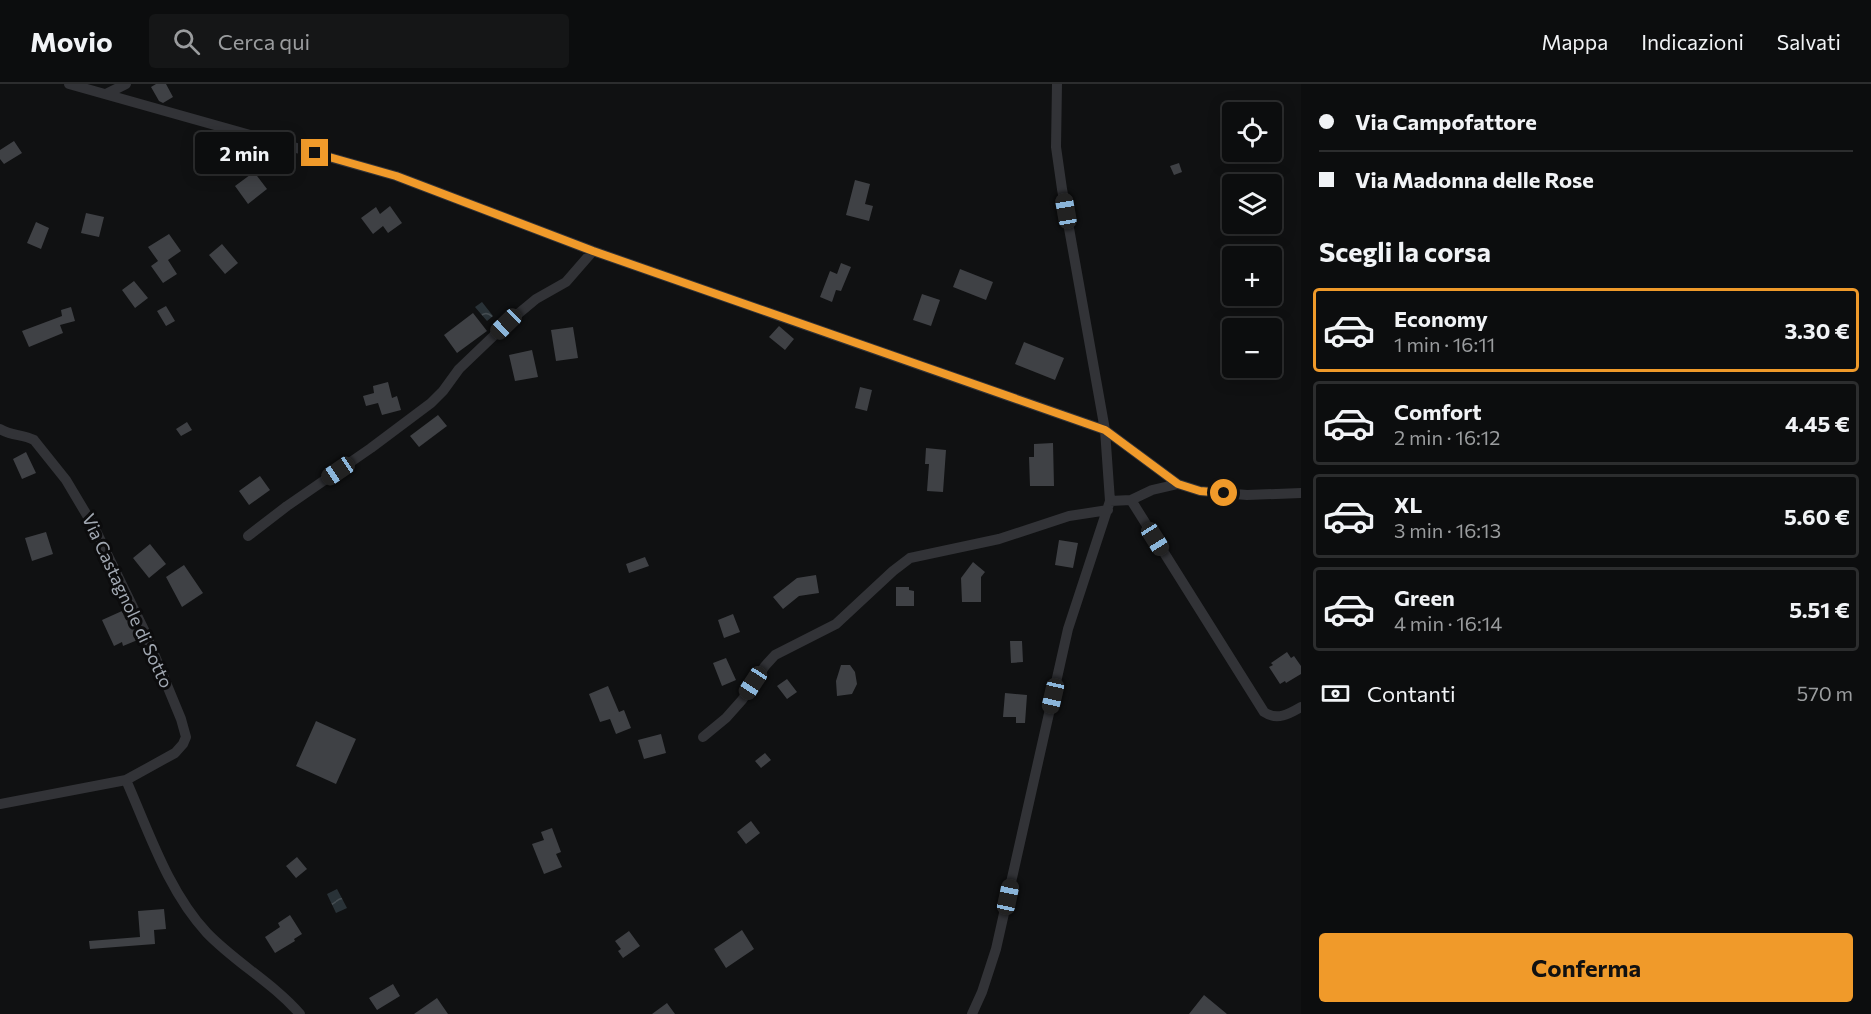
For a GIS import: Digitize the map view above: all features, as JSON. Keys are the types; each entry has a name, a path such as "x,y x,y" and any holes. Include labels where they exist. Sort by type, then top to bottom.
{"street":[{"path":"69,84 396,176 593,251 1105,430 1178,484 1200,491 1247,495 1301,494"},
{"path":"105,94 126,84"},
{"path":"972,1014 996,949 1068,629 1109,506 1105,430 1056,147 1058,84"},
{"path":"248,536 286,506 371,448 431,403 443,392 459,369 506,324 536,299 566,282 593,251"},
{"name":"Via Castagnole di Sotto","path":"0,429 6,433 34,440 75,494 104,546 145,632 183,723 186,737 178,750 126,780 0,804"},
{"path":"703,736 726,718 742,700 775,655 836,624 910,558 999,539 1069,516 1131,500 1152,490 1178,484"},
{"path":"1131,500 1264,712 1281,717 1301,707"},
{"path":"126,780 171,880 193,916 218,943 275,989 300,1014"}],"water":[{"path":"482,302 493,316 487,321 475,307"},
{"path":"337,889 347,908 336,913 327,894"}],"building":[{"path":"156,84 166,84 173,97 163,103 159,101 151,87"},
{"path":"14,141 22,153 4,164 0,159 0,150"},
{"path":"1179,163 1182,172 1174,175 1170,166"},
{"path":"254,172 267,189 248,204 235,186"},
{"path":"855,180 870,184 865,204 873,206 869,221 846,215"},
{"path":"390,206 402,223 388,233 383,226 373,234 361,218 376,207 380,214"},
{"path":"86,213 104,217 99,237 81,233"},
{"path":"36,222 49,228 41,249 27,243"},
{"path":"169,234 181,251 168,260 177,274 163,283 151,266 158,261 148,247"},
{"path":"222,244 238,263 225,274 209,255"},
{"path":"841,263 851,267 841,291 836,290 832,302 820,297 830,271 837,274"},
{"path":"960,269 993,282 986,300 953,287"},
{"path":"134,281 148,298 135,308 122,290"},
{"path":"922,294 940,300 931,326 913,320"},
{"path":"166,306 175,321 166,326 157,311"},
{"path":"71,307 75,321 60,325 63,333 29,347 22,331 62,316 61,310"},
{"path":"473,313 487,331 457,353 444,335"},
{"path":"779,326 794,339 785,350 769,337"},
{"path":"573,327 578,358 556,361 551,330"},
{"path":"1024,342 1064,358 1055,380 1015,364"},
{"path":"532,350 538,377 515,381 509,355"},
{"path":"388,382 392,398 397,396 401,410 382,415 378,403 366,406 363,396 374,393 373,386"},
{"path":"860,387 872,390 867,411 855,408"},
{"path":"438,415 447,426 419,447 410,436"},
{"path":"187,422 192,430 181,436 176,429"},
{"path":"1053,443 1054,486 1030,486 1029,457 1034,457 1034,444"},
{"path":"926,448 946,450 943,492 927,491 929,464 925,464"},
{"path":"26,452 36,473 22,479 13,459"},
{"path":"260,476 270,490 249,505 239,491"},
{"path":"46,532 53,554 32,561 25,538"},
{"path":"1059,540 1078,543 1073,568 1055,565"},
{"path":"150,544 166,564 149,578 133,558"},
{"path":"645,557 649,566 629,573 626,564"},
{"path":"973,562 985,572 981,577 981,602 962,602 961,578"},
{"path":"184,565 203,593 182,607 166,577"},
{"path":"816,575 819,593 799,596 783,609 773,597 797,578"},
{"path":"896,587 909,587 909,590 914,591 914,606 896,606"},
{"path":"122,611 124,616 128,614 140,639 123,646 122,642 114,646 102,620"},
{"path":"733,614 740,632 724,638 718,620"},
{"path":"1010,641 1022,641 1023,662 1011,663"},
{"path":"1287,652 1291,658 1294,656 1301,666 1301,674 1280,684 1269,667"},
{"path":"726,658 736,680 722,686 713,663"},
{"path":"841,665 850,665 855,672 857,684 852,694 837,696 836,681"},
{"path":"787,679 797,692 787,699 777,686"},
{"path":"608,686 619,712 624,710 631,728 616,734 610,719 600,722 589,694"},
{"path":"1005,693 1027,695 1025,723 1016,723 1016,717 1003,717"},
{"path":"316,721 356,739 336,784 296,766"},
{"path":"661,734 666,753 644,759 638,740"},
{"path":"765,753 771,760 761,768 755,761"},
{"path":"751,821 760,833 746,844 737,832"},
{"path":"552,828 561,852 556,854 562,867 544,874 532,844 544,840 541,832"},
{"path":"297,857 307,869 296,878 286,866"},
{"path":"164,909 166,929 154,930 155,944 90,949 89,941 140,937 138,911"},
{"path":"290,915 302,934 275,953 265,937 280,927 278,923"},
{"path":"742,930 754,949 726,968 714,949"},
{"path":"629,931 640,946 623,958 618,951 621,949 615,941"},
{"path":"393,984 400,996 377,1010 369,998"},
{"path":"1204,995 1227,1014 1189,1014"},
{"path":"437,998 448,1014 414,1014"},
{"path":"667,1003 675,1014 652,1014"}],"route":[{"path":"315,153 396,176 593,251 1105,430 1178,484 1200,491 1224,493"}]}
